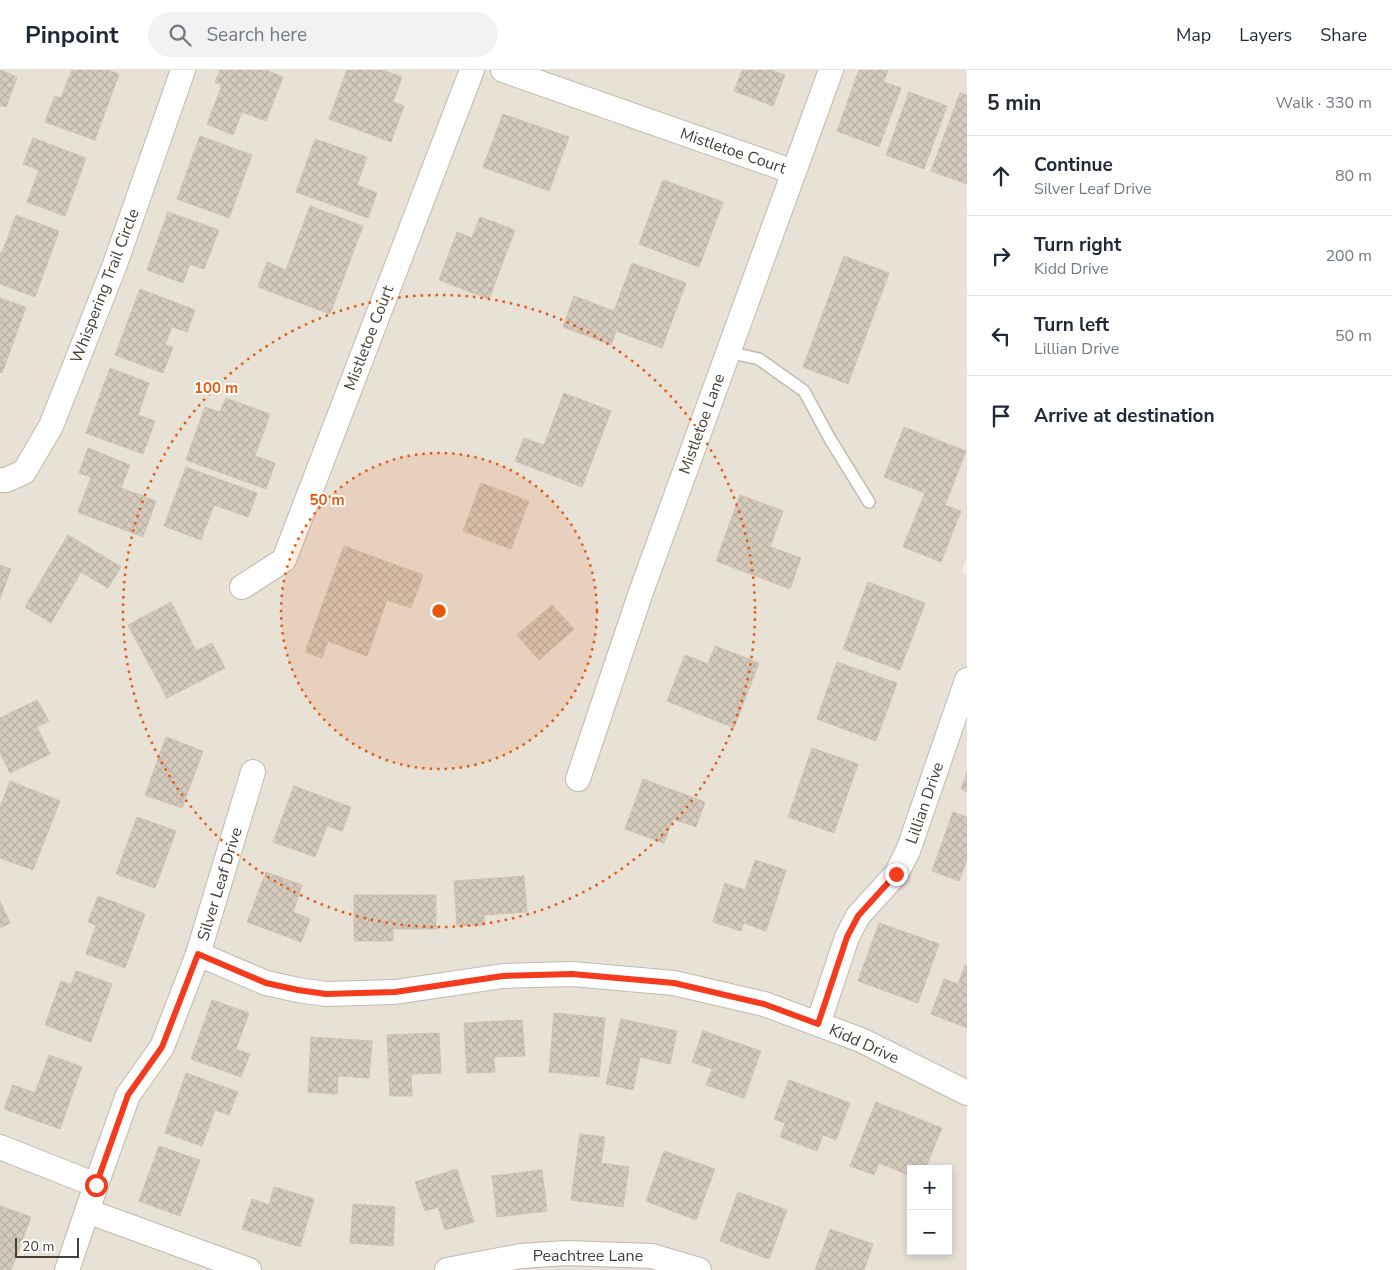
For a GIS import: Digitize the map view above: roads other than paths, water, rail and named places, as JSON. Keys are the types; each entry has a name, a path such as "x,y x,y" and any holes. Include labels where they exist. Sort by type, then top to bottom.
{"street":[{"name":"Whispering Trail Circle","path":"0,480 6,480 24,472 50,426 114,267 183,70"},
{"name":"Mistletoe Court","path":"242,587 284,560 472,70"},
{"name":"Mistletoe Court","path":"503,70 794,172"},
{"name":"Mistletoe Lane","path":"578,779 641,592 831,70"},
{"name":"Lillian Drive","path":"818,1024 847,937 858,916 896,874 908,851 967,680"},
{"name":"Silver Leaf Drive","path":"67,1270 128,1095 162,1047 198,954 253,772"},
{"name":"Kidd Drive","path":"198,954 266,983 326,994 395,992 503,976 572,974 674,983 764,1004 818,1024 860,1040 967,1093"},
{"path":"0,1147 96,1185"},
{"path":"87,1211 249,1270"},
{"name":"Peachtree Lane","path":"447,1270 521,1256 566,1253 652,1256 699,1270"}],"lane":[{"path":"728,352 759,358 804,391 830,439 869,502"}]}
